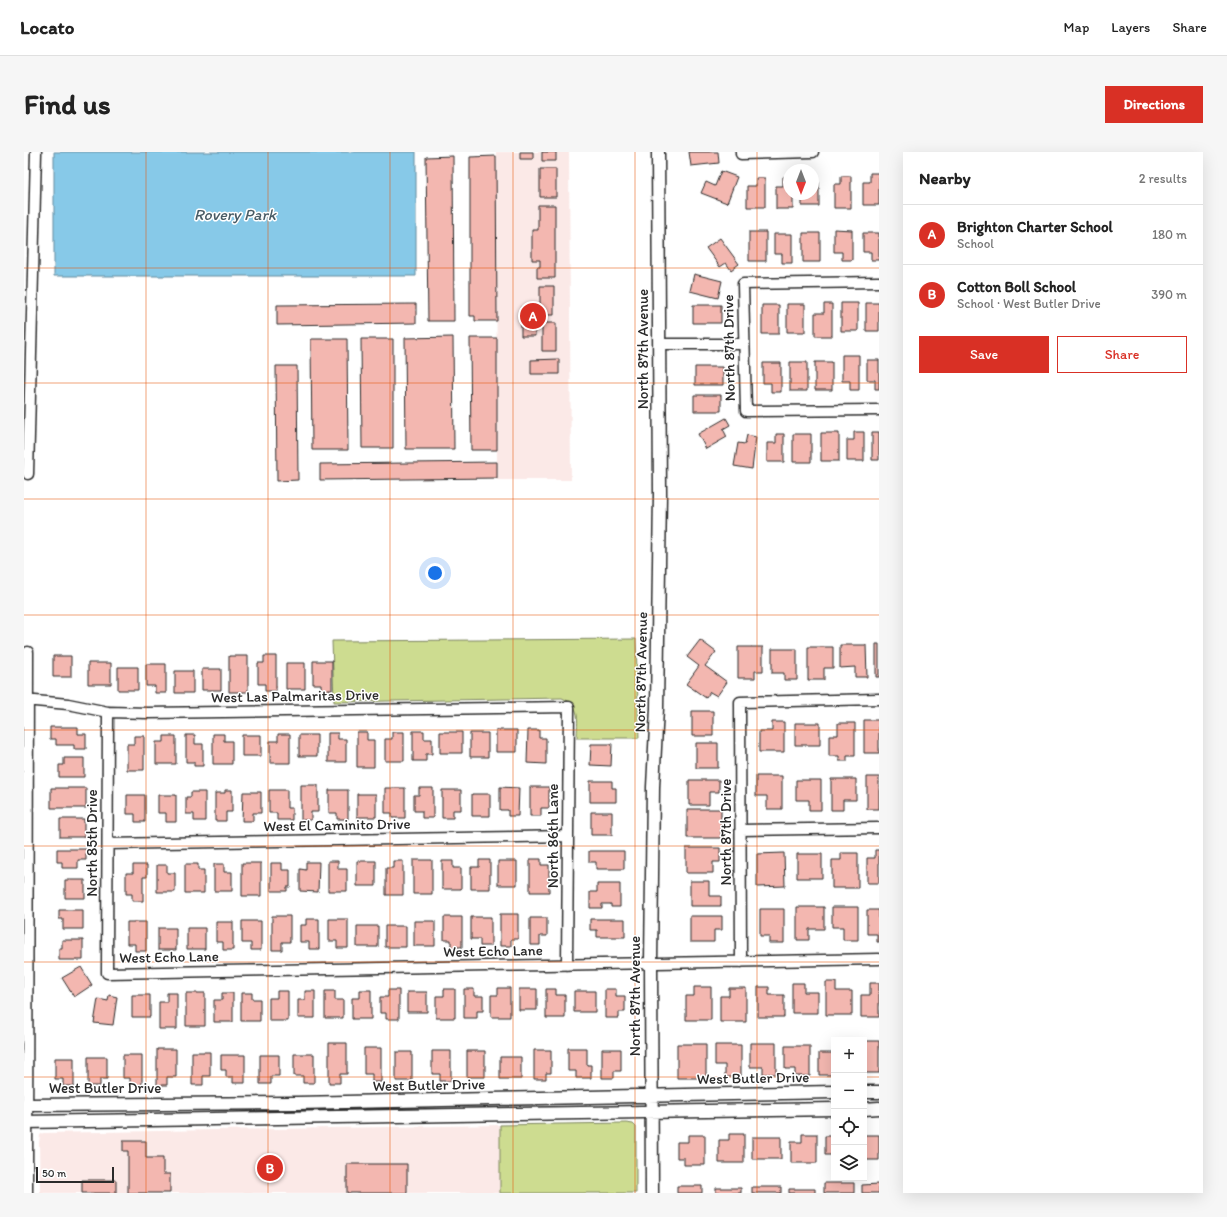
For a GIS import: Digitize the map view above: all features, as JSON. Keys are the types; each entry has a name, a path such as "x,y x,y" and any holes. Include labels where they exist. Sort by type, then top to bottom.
{"street":[{"path":"28,474 27,394 36,152"},
{"name":"North 87th Avenue","path":"652,1193 651,963 659,526 658,152"},
{"path":"741,153 813,152"},
{"name":"North 87th Drive","path":"879,282 743,284 746,411 879,410"},
{"path":"659,344 744,344"},
{"path":"27,1193 26,700 28,652"},
{"name":"North 87th Drive","path":"741,962 740,702 879,699"},
{"name":"West Las Palmaritas Drive","path":"26,700 68,704 108,712 148,714 568,707"},
{"name":"North 86th Lane","path":"567,965 568,707"},
{"name":"North 85th Drive","path":"107,973 108,712"},
{"path":"741,830 879,828"},
{"name":"West El Caminito Drive","path":"108,844 568,836"},
{"name":"West Echo Lane","path":"107,973 879,959"},
{"name":"West Butler Drive","path":"26,1105 297,1103 831,1092"},
{"path":"867,1092 879,1092"},
{"path":"867,1109 879,1108"},
{"name":"West Butler Drive","path":"26,1122 831,1109"}],"shaded area":[{"path":"496,152 569,152 571,480 497,480"},
{"path":"500,1125 500,1193 40,1193 39,1143 40,1135 43,1133"}],"green space":[{"path":"636,639 639,738 577,738 578,720 576,710 573,705 562,698 334,702 332,641"},
{"path":"633,1124 636,1127 636,1193 500,1193 500,1125"}],"water":[{"name":"Rovery Park","path":"54,152 416,152 416,276 54,276"}],"building":[{"path":"520,152 533,152 533,159 520,159"},
{"path":"542,152 556,152 556,161 542,161"},
{"path":"689,152 718,152 719,163 691,166"},
{"path":"453,156 454,321 428,321 426,157"},
{"path":"496,156 497,321 475,321 475,316 470,316 470,157"},
{"path":"540,169 556,169 556,197 540,197"},
{"path":"721,171 737,177 727,203 701,193 706,182 715,186"},
{"path":"870,173 879,173 879,205 863,205 863,182 870,182"},
{"path":"841,176 851,176 851,208 834,208 834,184 841,184"},
{"path":"756,178 765,178 765,207 747,207 747,186 756,186"},
{"path":"776,186 783,186 783,200 793,200 793,209 776,209"},
{"path":"802,200 819,200 819,206 802,206"},
{"path":"538,205 555,205 555,278 537,278 537,267 540,267 540,260 532,260 532,230 538,230"},
{"path":"834,229 852,230 852,260 842,260 842,252 834,252"},
{"path":"749,232 766,232 766,261 749,261"},
{"path":"803,233 820,233 820,262 803,262"},
{"path":"863,233 879,233 879,260 871,260 871,252 863,252"},
{"path":"774,234 792,234 792,263 782,263 782,254 774,254"},
{"path":"720,238 739,264 731,270 726,263 720,267 706,248"},
{"path":"694,274 722,281 718,298 690,291"},
{"path":"540,286 554,286 554,315 540,315"},
{"path":"841,303 858,303 858,331 841,331"},
{"path":"866,303 879,303 879,331 866,331"},
{"path":"416,304 416,323 277,325 277,305"},
{"path":"787,304 805,304 805,332 787,332"},
{"path":"824,304 832,304 832,336 815,336 815,313 824,313"},
{"path":"693,305 721,305 721,323 693,323"},
{"path":"762,305 779,305 779,334 762,334"},
{"path":"521,307 534,307 535,336 521,336"},
{"path":"542,323 556,323 556,351 542,351"},
{"path":"453,337 454,449 406,449 405,338"},
{"path":"470,338 497,338 497,450 471,450"},
{"path":"311,339 347,339 348,450 312,450"},
{"path":"361,339 393,339 393,448 362,448"},
{"path":"842,355 859,355 859,390 850,390 850,381 842,381"},
{"path":"559,359 559,374 531,374 531,360"},
{"path":"867,360 879,360 879,389 875,389 875,380 867,380"},
{"path":"790,362 807,362 807,391 790,391"},
{"path":"815,362 832,362 832,390 815,390"},
{"path":"763,363 781,363 781,392 771,392 771,383 763,383"},
{"path":"276,366 297,366 298,480 277,481"},
{"path":"695,367 723,367 723,385 695,385"},
{"path":"694,395 721,395 721,411 694,411"},
{"path":"726,418 730,425 723,429 727,437 706,449 698,434"},
{"path":"854,432 864,432 864,461 847,461 847,440 854,440"},
{"path":"872,432 879,432 879,460 872,460"},
{"path":"821,433 839,433 839,461 821,461"},
{"path":"776,434 784,434 784,462 767,462 767,443 776,443"},
{"path":"793,434 811,434 811,462 793,462"},
{"path":"747,435 756,437 752,469 734,466 738,443 745,444"},
{"path":"497,462 497,478 320,480 320,464"},
{"path":"700,640 716,652 705,666 727,682 717,696 710,692 706,698 686,684 699,666 687,657"},
{"path":"876,644 879,644 879,677 876,677"},
{"path":"840,645 866,645 867,677 855,677 855,667 840,668"},
{"path":"738,647 763,647 763,671 755,671 755,678 738,678"},
{"path":"808,647 833,647 833,668 824,668 824,680 808,680"},
{"path":"772,649 797,649 797,680 784,680 784,673 772,673"},
{"path":"53,656 71,656 71,677 53,677"},
{"path":"229,656 248,656 248,692 229,692"},
{"path":"264,656 276,656 276,691 265,691 265,684 258,684 258,663 264,663"},
{"path":"313,661 332,661 332,690 321,690 321,684 313,684"},
{"path":"88,663 111,663 111,684 88,684"},
{"path":"286,663 305,663 305,689 286,689"},
{"path":"146,664 166,664 166,693 155,693 155,686 146,686"},
{"path":"118,667 138,667 138,690 118,690"},
{"path":"202,669 221,669 221,690 202,690"},
{"path":"175,671 193,671 193,693 175,693"},
{"path":"692,711 713,711 713,736 692,736"},
{"path":"864,720 879,720 879,753 864,753"},
{"path":"772,722 784,722 784,752 759,752 759,731 772,731"},
{"path":"795,723 820,723 820,745 795,745"},
{"path":"838,723 855,723 855,756 847,756 847,761 839,761 839,756 829,756 829,735 838,735"},
{"path":"50,727 78,727 78,734 86,734 86,749 74,749 74,745 56,745 56,739 50,739"},
{"path":"496,730 517,730 517,752 496,752"},
{"path":"528,730 539,730 539,738 546,738 546,764 527,763"},
{"path":"413,731 424,731 424,739 432,739 432,754 426,754 426,761 413,761"},
{"path":"357,732 367,732 367,740 374,740 374,767 357,767"},
{"path":"392,732 404,732 404,761 385,761 385,739 392,739"},
{"path":"440,732 462,732 462,753 440,753"},
{"path":"328,733 338,733 338,739 346,739 346,762 328,762"},
{"path":"470,733 488,733 488,757 470,757"},
{"path":"213,734 224,734 224,741 232,741 232,764 213,764"},
{"path":"278,734 290,734 290,763 270,763 270,741 278,741"},
{"path":"186,735 195,735 195,744 203,744 203,766 194,766 194,762 186,762"},
{"path":"242,735 261,735 261,756 242,756"},
{"path":"299,735 317,735 317,756 299,756"},
{"path":"134,736 144,736 144,770 127,770 127,744 134,744"},
{"path":"164,736 176,736 176,764 156,764 156,742 164,742"},
{"path":"696,743 718,743 718,768 696,768"},
{"path":"591,744 612,744 611,766 590,765"},
{"path":"64,758 84,758 84,777 59,777 59,765 64,765"},
{"path":"756,776 782,776 782,809 767,809 767,796 756,796"},
{"path":"867,777 879,777 879,809 867,809"},
{"path":"831,779 856,779 856,800 843,800 843,810 831,810"},
{"path":"689,780 719,780 719,792 709,792 709,805 689,805"},
{"path":"796,780 821,780 821,810 809,810 809,800 796,800"},
{"path":"590,781 612,781 612,788 616,788 616,802 590,802"},
{"path":"301,785 318,785 318,812 311,812 311,820 301,820"},
{"path":"500,787 519,788 518,816 508,816 508,810 500,810"},
{"path":"530,787 549,787 549,808 541,808 541,816 530,816"},
{"path":"51,788 86,788 86,808 51,808"},
{"path":"385,788 405,788 405,818 392,818 392,813 385,813"},
{"path":"419,788 433,788 433,818 422,818 422,811 414,811 414,795 419,795"},
{"path":"225,790 232,790 232,812 226,812 226,821 215,821 215,793 225,793"},
{"path":"269,790 287,790 287,808 292,808 292,820 277,820 277,813 269,813"},
{"path":"329,790 348,790 348,819 337,819 337,813 329,813"},
{"path":"442,790 461,790 461,810 453,810 453,818 442,818"},
{"path":"191,792 205,792 205,821 194,821 194,814 186,814 186,797 191,797"},
{"path":"243,792 261,792 261,813 253,813 253,821 242,821"},
{"path":"357,794 376,794 376,817 357,817"},
{"path":"472,794 490,794 490,816 472,816"},
{"path":"127,795 145,795 145,822 135,822 135,814 127,814"},
{"path":"158,795 176,795 176,822 166,822 166,813 158,813"},
{"path":"687,809 721,809 721,838 687,838"},
{"path":"591,812 612,812 612,835 591,835"},
{"path":"60,819 84,819 84,837 60,837"},
{"path":"686,848 720,848 720,862 713,862 713,873 686,873"},
{"path":"57,849 86,849 86,860 78,860 78,868 62,868 62,862 57,862"},
{"path":"875,850 879,850 879,883 867,883 867,858 875,858"},
{"path":"589,851 624,851 624,869 596,869 596,862 589,862"},
{"path":"784,853 785,886 757,887 757,854"},
{"path":"841,853 858,853 858,888 832,888 832,860 841,860"},
{"path":"797,854 822,854 822,878 797,878"},
{"path":"530,859 541,859 541,865 549,865 549,892 530,892"},
{"path":"413,860 432,860 432,894 413,894"},
{"path":"479,860 490,860 490,889 471,889 471,867 479,867"},
{"path":"328,861 338,861 338,869 347,869 347,891 328,891"},
{"path":"357,861 376,861 376,886 357,886"},
{"path":"393,861 403,861 403,895 386,895 386,868 393,868"},
{"path":"442,861 453,861 453,868 461,868 461,889 442,889"},
{"path":"498,861 517,861 517,885 498,885"},
{"path":"306,862 319,862 318,892 300,891 300,869 306,870"},
{"path":"242,863 261,863 261,896 242,896"},
{"path":"271,863 282,863 282,870 290,870 290,887 287,887 287,891 271,891"},
{"path":"185,864 198,864 198,870 204,870 204,893 185,893"},
{"path":"214,864 224,864 224,872 232,872 232,891 214,891"},
{"path":"133,865 147,865 147,877 143,877 143,901 132,901 132,894 126,894 126,873 133,873"},
{"path":"157,865 167,865 167,873 175,873 175,892 157,892"},
{"path":"65,880 85,880 85,898 65,898"},
{"path":"690,881 709,881 709,896 721,896 721,906 690,906"},
{"path":"597,884 620,884 620,907 611,907 611,904 602,904 602,908 590,908 590,892 597,892"},
{"path":"797,907 824,907 824,929 809,929 809,940 797,940"},
{"path":"832,907 858,907 858,940 843,940 843,927 832,927"},
{"path":"760,909 784,909 784,943 769,943 769,936 760,936"},
{"path":"59,910 83,910 83,929 63,929 63,919 59,919"},
{"path":"867,910 879,910 879,942 877,942 877,934 867,934"},
{"path":"500,914 518,914 518,939 511,939 511,946 500,946"},
{"path":"272,916 290,916 290,942 282,942 282,950 272,950"},
{"path":"690,916 722,916 722,930 714,930 714,942 690,942"},
{"path":"444,917 462,917 462,947 451,947 451,940 444,940"},
{"path":"471,917 491,917 491,946 480,946 480,939 471,939"},
{"path":"530,918 547,918 547,936 540,936 540,945 530,945"},
{"path":"306,919 319,919 319,949 309,949 309,942 300,942 300,925 306,925"},
{"path":"329,919 348,919 348,948 337,948 337,941 329,941"},
{"path":"590,919 625,919 625,937 597,937 597,930 590,930"},
{"path":"242,921 261,921 261,950 251,950 251,943 242,943"},
{"path":"414,921 435,921 435,946 414,946"},
{"path":"127,922 146,922 146,951 135,951 135,944 127,944"},
{"path":"216,922 233,922 233,950 223,950 223,942 216,942"},
{"path":"357,926 378,926 378,947 357,947"},
{"path":"385,926 406,926 406,947 385,947"},
{"path":"158,928 176,928 176,950 158,950"},
{"path":"187,928 205,928 205,949 187,949"},
{"path":"62,940 83,940 83,960 59,960 59,948 62,948"},
{"path":"81,967 92,985 74,997 62,978"},
{"path":"826,982 836,982 836,991 852,991 852,1015 826,1015"},
{"path":"792,983 804,983 804,992 818,992 818,1013 792,1013"},
{"path":"870,983 879,983 879,1017 861,1017 861,995 870,995"},
{"path":"694,987 711,987 711,1020 686,1020 686,996 694,996"},
{"path":"758,987 769,987 769,995 784,995 784,1017 758,1017"},
{"path":"498,988 510,988 510,1017 491,1017 491,995 498,995"},
{"path":"729,988 746,988 746,1022 720,1022 720,996 729,996"},
{"path":"444,989 455,989 455,1018 436,1018 436,996 444,996"},
{"path":"464,989 474,989 474,996 483,996 483,1011 477,1011 477,1018 464,1018"},
{"path":"519,989 537,989 537,1010 519,1010"},
{"path":"546,989 556,989 556,995 565,995 565,1018 546,1018"},
{"path":"605,989 616,989 616,996 625,996 625,1012 619,1012 619,1018 605,1018"},
{"path":"360,990 371,990 371,1019 352,1019 352,998 360,998"},
{"path":"388,990 399,990 399,1019 386,1019 386,1013 380,1013 380,997 388,997"},
{"path":"277,991 288,991 288,1021 269,1021 269,998 277,998"},
{"path":"305,991 315,991 315,1018 298,1018 298,1000 305,1000"},
{"path":"325,991 335,991 335,1000 343,1000 343,1018 325,1018"},
{"path":"574,991 595,991 595,1012 574,1012"},
{"path":"407,992 427,992 427,1012 407,1012"},
{"path":"167,993 177,993 177,1029 159,1029 159,1002 167,1002"},
{"path":"186,993 205,993 205,1026 186,1026"},
{"path":"222,993 233,993 233,1022 214,1022 214,1000 222,1000"},
{"path":"241,993 252,993 252,999 260,999 260,1021 241,1021"},
{"path":"109,995 117,997 113,1025 94,1023 98,999 108,1001"},
{"path":"132,995 150,995 150,1017 132,1017"},
{"path":"867,1041 879,1041 879,1073 867,1073"},
{"path":"329,1043 347,1043 347,1074 340,1074 340,1083 329,1083"},
{"path":"750,1043 776,1043 776,1074 763,1074 763,1067 750,1067"},
{"path":"677,1044 706,1044 706,1078 677,1078"},
{"path":"715,1045 741,1045 741,1077 725,1077 725,1065 715,1065"},
{"path":"785,1046 810,1046 810,1076 795,1076 795,1069 785,1069"},
{"path":"364,1048 381,1048 381,1082 372,1082 372,1074 364,1074"},
{"path":"568,1048 587,1048 587,1065 591,1065 591,1078 576,1078 576,1071 568,1071"},
{"path":"157,1049 176,1049 176,1077 167,1077 167,1085 157,1085"},
{"path":"602,1049 621,1049 621,1071 614,1071 614,1078 602,1078"},
{"path":"534,1050 551,1050 551,1073 546,1073 546,1079 534,1079"},
{"path":"432,1051 451,1051 451,1081 440,1081 440,1074 432,1074"},
{"path":"467,1051 485,1051 485,1077 467,1077"},
{"path":"192,1052 210,1052 210,1076 203,1076 203,1085 192,1085"},
{"path":"396,1052 412,1052 412,1081 396,1081"},
{"path":"819,1053 831,1053 831,1075 819,1075"},
{"path":"294,1054 314,1054 314,1083 303,1083 303,1076 294,1076"},
{"path":"123,1055 142,1055 142,1085 130,1085 130,1078 123,1078"},
{"path":"221,1055 245,1055 245,1083 233,1083 233,1077 226,1077 226,1070 221,1070"},
{"path":"260,1055 279,1055 279,1076 271,1076 271,1084 260,1084"},
{"path":"88,1057 107,1057 107,1079 100,1079 100,1086 88,1086"},
{"path":"500,1057 521,1057 521,1079 500,1079"},
{"path":"55,1058 74,1058 74,1086 63,1086 63,1079 55,1079"},
{"path":"729,1134 744,1134 744,1163 719,1163 719,1140 729,1140"},
{"path":"802,1134 817,1134 817,1163 791,1163 791,1142 802,1142"},
{"path":"688,1135 705,1135 705,1165 684,1165 684,1158 677,1158 677,1142 688,1142"},
{"path":"867,1135 879,1135 879,1160 867,1160"},
{"path":"825,1136 831,1136 831,1155 825,1155"},
{"path":"752,1137 781,1137 781,1159 752,1159"},
{"path":"123,1141 146,1141 146,1158 163,1158 163,1174 170,1174 170,1193 128,1193 128,1151 123,1151"},
{"path":"347,1164 407,1164 407,1193 347,1193"},
{"path":"82,1180 116,1180 116,1193 82,1193"},
{"path":"824,1183 854,1183 854,1193 824,1193"},
{"path":"879,1184 879,1193 862,1193 862,1185"},
{"path":"677,1186 702,1186 702,1193 677,1193"},
{"path":"752,1187 781,1187 781,1193 752,1193"},
{"path":"716,1188 741,1188 741,1193 716,1193"},
{"path":"789,1189 815,1189 815,1193 789,1193"}],"place":[{"name":"Brighton Charter School","path":"533,316"},
{"name":"Cotton Boll School","path":"270,1168"}]}
